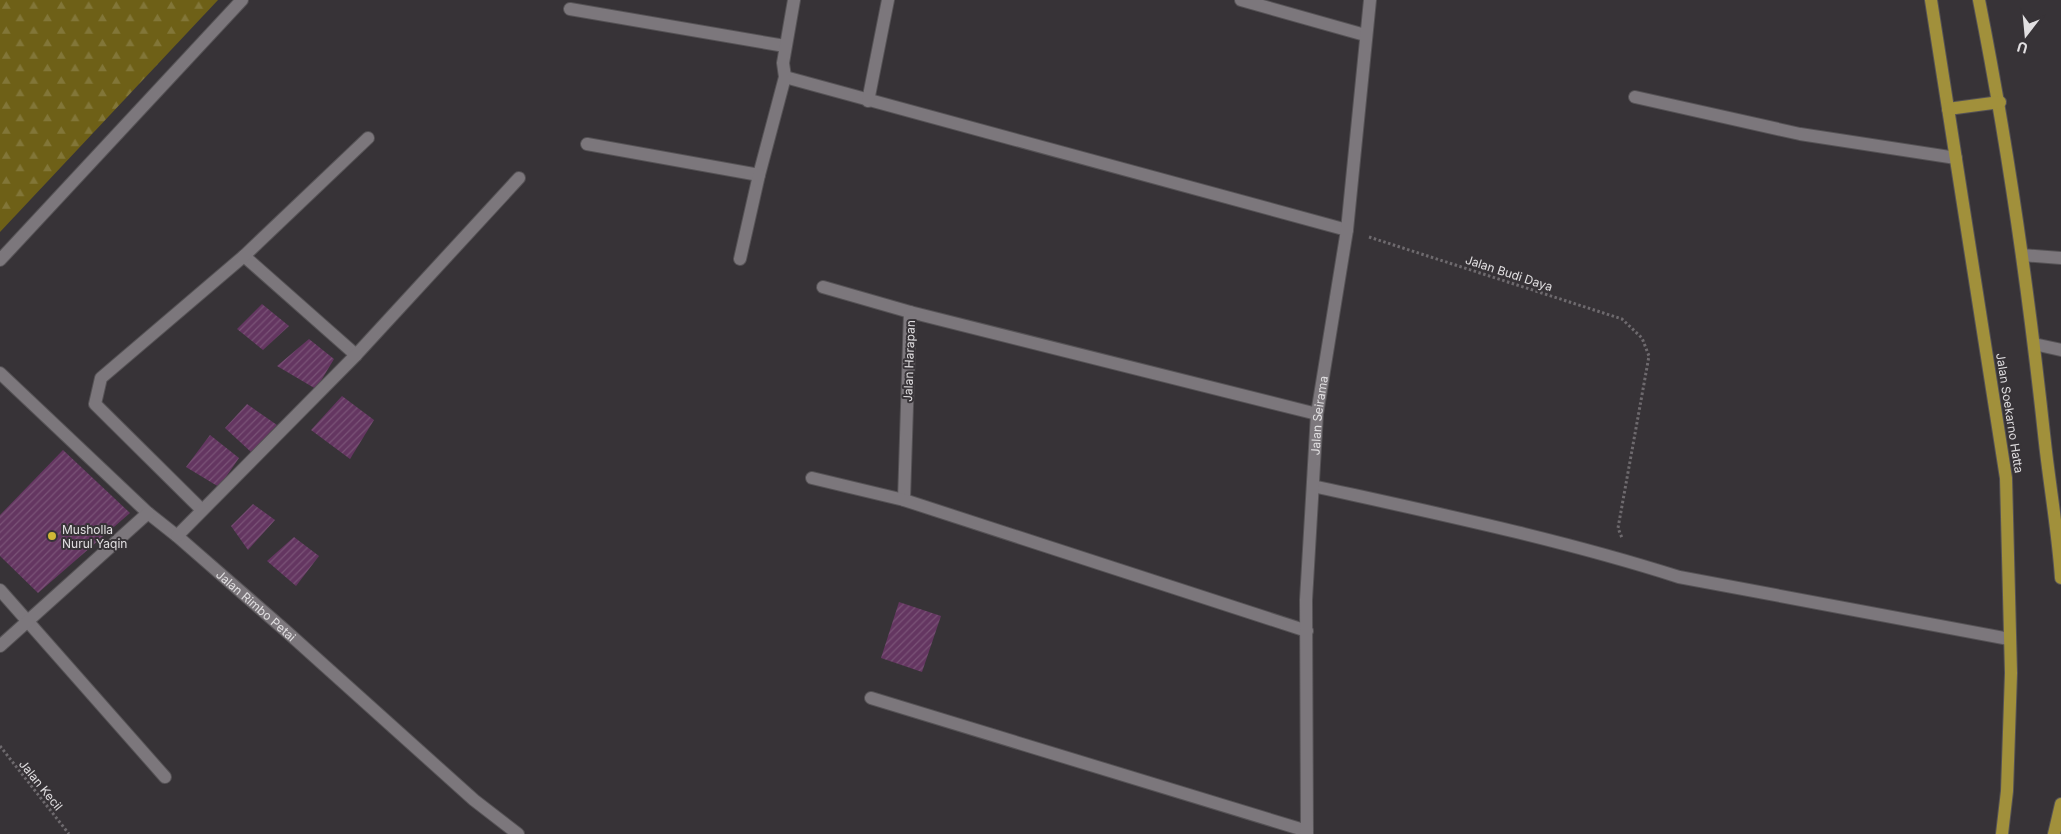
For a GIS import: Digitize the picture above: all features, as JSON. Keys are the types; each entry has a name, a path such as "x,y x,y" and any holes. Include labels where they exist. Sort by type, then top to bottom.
{"main road":[{"name":"Jalan Soekarno Hatta","path":"1930,0 2006,478 2011,673 2008,791 2002,834"},
{"path":"1979,0 2000,102 2022,255 2061,578"},
{"path":"1948,109 2000,102"},
{"path":"2054,834 2061,804"}],"street":[{"path":"0,260 242,0"},
{"path":"740,259 759,175 785,77 783,63 794,0"},
{"path":"868,101 888,0"},
{"path":"1241,0 1365,36"},
{"name":"Jalan Seirama","path":"1306,833 1306,600 1317,414 1347,230 1370,0"},
{"path":"570,9 785,46"},
{"path":"785,77 1347,230"},
{"path":"1635,97 1800,134 1956,158"},
{"path":"202,510 96,404 102,378 244,256 368,138"},
{"path":"587,144 759,175"},
{"path":"176,536 356,355 519,178"},
{"path":"2022,255 2061,258"},
{"path":"244,256 356,355"},
{"name":"Jalan Harapan","path":"823,287 910,312 904,500"},
{"path":"910,312 1317,414"},
{"path":"2034,344 2061,350"},
{"name":"Jalan Rimbo Petai","path":"1,375 148,513 286,630 474,800 518,834"},
{"path":"812,478 904,500 1307,632"},
{"path":"1313,486 1633,562 1679,577 2010,639"},
{"path":"0,646 148,513"},
{"path":"0,590 165,778"},
{"path":"872,698 1306,833"}],"path":[{"name":"Jalan Budi Daya","path":"1347,230 1622,320 1642,338 1650,356 1618,528 1633,562"},
{"name":"Jalan Kecil","path":"0,746 69,834"}],"green space":[{"path":"0,0 218,0 0,232"}],"building":[{"path":"262,304 289,326 263,350 237,329"},
{"path":"309,339 334,359 316,389 277,366"},
{"path":"342,396 374,420 350,459 311,430"},
{"path":"247,404 277,425 251,452 225,428"},
{"path":"210,435 239,458 219,487 186,467"},
{"name":"Musholla Nurul Yaqin","path":"63,450 130,513 38,593 0,556 0,515"},
{"path":"253,504 275,520 248,550 231,526"},
{"path":"294,537 319,556 296,586 267,561"},
{"path":"899,602 941,616 922,672 881,658"}],"place":[{"name":"Musholla Nurul Yaqin","path":"52,536"}]}
